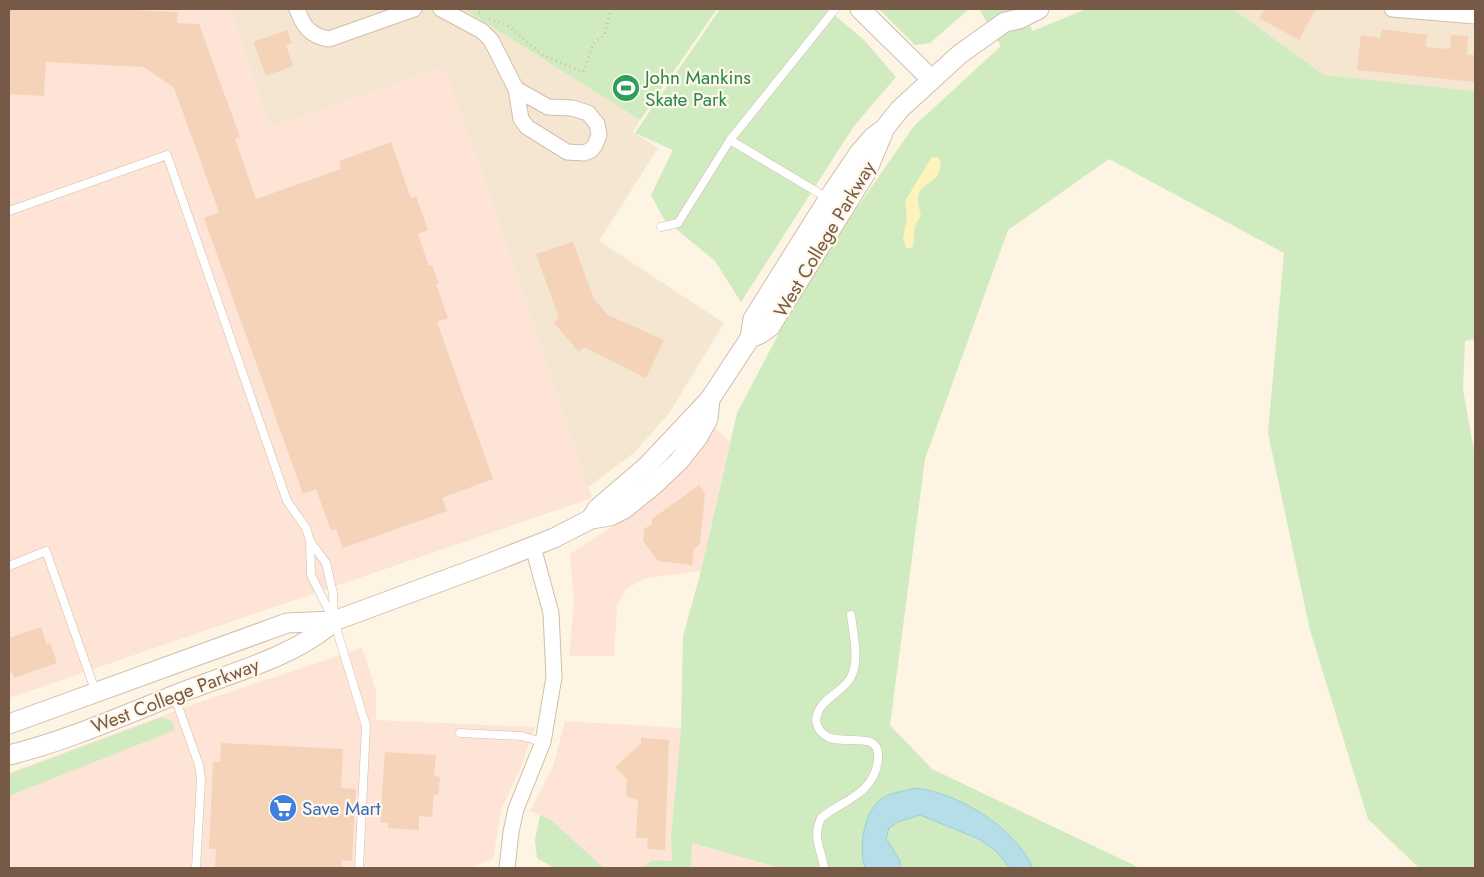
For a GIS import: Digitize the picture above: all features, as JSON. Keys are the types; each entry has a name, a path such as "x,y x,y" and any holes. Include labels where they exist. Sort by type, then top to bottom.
{"street":[{"path":"297,9 304,26 317,35 329,39 414,9"},
{"path":"441,9 487,35 496,47 516,89 521,119 534,132 567,152 584,153 591,150 598,135 597,124 588,113 572,108 548,107 516,89"},
{"path":"860,9 931,79"},
{"name":"West College Parkway","path":"9,724 287,623 334,621 533,547 591,519 597,509 647,466 710,399 750,338 753,319 828,199 859,153 873,137 884,129 900,109 931,79 1008,15 1019,19 1039,9"},
{"path":"1392,9 1475,16"},
{"name":"West College Parkway","path":"750,338 770,327 867,171 884,129"},
{"path":"507,868 510,832 516,809 543,742 554,677 551,613 533,547"},
{"name":"West College Parkway","path":"9,755 103,723 288,650 318,635 334,621"}],"lane":[{"path":"661,227 678,223 730,140 835,9"},
{"path":"730,140 828,199"},
{"path":"9,211 167,155 287,501 306,528 310,541 312,575 334,621 366,726 359,868"},
{"path":"310,541 326,564 333,593 334,621"},
{"path":"9,566 46,551 96,693"},
{"path":"824,868 821,851 816,839 821,818 859,795 873,774 878,758 876,748 868,741 839,740 827,737 819,730 816,721 824,703 843,686 853,672 854,641 851,615"},
{"path":"174,695 199,766 201,779 196,868"},
{"path":"460,733 522,736 543,742"}],"path":[{"path":"475,9 485,17 506,24 543,55 583,72 594,43 605,34 611,9"}],"shaded area":[{"path":"9,9 230,9 270,127 444,66 480,166 592,498 9,698"},
{"path":"230,9 464,9 640,120 633,132 658,148 599,241 724,323 670,412 635,452 588,487 480,166 270,127"},
{"path":"1233,9 1475,9 1475,91 1324,75"},
{"path":"715,428 730,442 701,571 646,578 626,589 617,606 614,656 569,656 574,603 570,554 633,513 681,469"},
{"path":"362,648 376,691 376,720 535,727 519,772 501,810 493,859 469,868 9,868 9,773 200,702"},
{"path":"565,721 681,728 671,837 672,862 653,860 641,868 604,868 551,820 530,811 553,767"},
{"path":"692,843 780,868 691,868"}],"green space":[{"path":"464,9 717,9 640,120"},
{"path":"720,9 827,9 864,40 896,77 854,126 741,302 715,261 664,219 651,195 673,150 635,133"},
{"path":"879,9 969,9 930,43 915,45"},
{"path":"979,9 1019,9 1033,31 1086,9 1233,9 1324,75 1475,91 1475,339 1465,341 1463,390 1475,456 1475,868 1419,868 1368,819 1310,630 1268,433 1284,253 1109,159 1008,230 925,459 890,725 932,769 1140,868 780,868 692,843 691,868 641,868 652,860 672,861 671,837 681,728 683,636 701,571 737,413 808,278 914,126 1001,46"},
{"path":"162,717 172,721 175,730 9,796 9,774"},
{"path":"540,815 551,820 604,868 554,868 537,858 535,840"}],"sand":[{"path":"938,157 941,162 939,171 935,178 919,194 918,202 921,214 915,227 913,247 907,249 903,239 907,218 905,201 931,158"}],"water":[{"path":"915,788 949,797 983,814 1013,839 1033,868 1010,868 996,851 979,839 920,815 898,822 889,828 886,838 900,861 900,868 865,868 862,850 864,829 872,810 884,797"}],"building":[{"path":"9,9 106,9 178,12 177,23 199,24 240,137 235,139 256,199 341,169 339,161 391,142 411,198 416,196 428,230 418,234 429,266 432,265 439,283 436,284 448,318 437,322 493,479 442,498 447,511 343,548 336,529 331,531 316,489 303,494 204,218 219,212 174,88 144,67 46,62 44,96 9,94"},
{"path":"1264,9 1316,9 1299,40 1259,18"},
{"path":"1382,29 1427,35 1426,47 1450,49 1451,35 1468,36 1467,55 1475,55 1475,82 1357,70 1361,35 1380,38"},
{"path":"287,30 292,43 286,45 293,66 266,76 253,42"},
{"path":"573,242 594,299 608,315 664,340 646,378 584,347 579,352 554,323 559,318 536,254"},
{"path":"699,485 705,494 700,544 694,549 692,565 658,561 643,541 644,529 652,524 652,519"},
{"path":"41,627 47,645 50,643 57,663 14,678 12,672 9,673 9,638"},
{"path":"641,738 669,740 665,850 647,849 648,838 636,838 638,800 626,796 627,779 615,767 641,744"},
{"name":"Save Mart","path":"221,743 343,749 341,788 356,789 352,861 342,860 342,868 215,868 216,849 209,849 213,762 220,762"},
{"path":"385,752 436,755 434,776 440,777 438,795 434,795 432,817 419,816 419,830 388,828 388,823 380,822"}],"place":[{"name":"John Mankins Skate Park","path":"626,88"},
{"name":"Save Mart","path":"283,808"}]}
